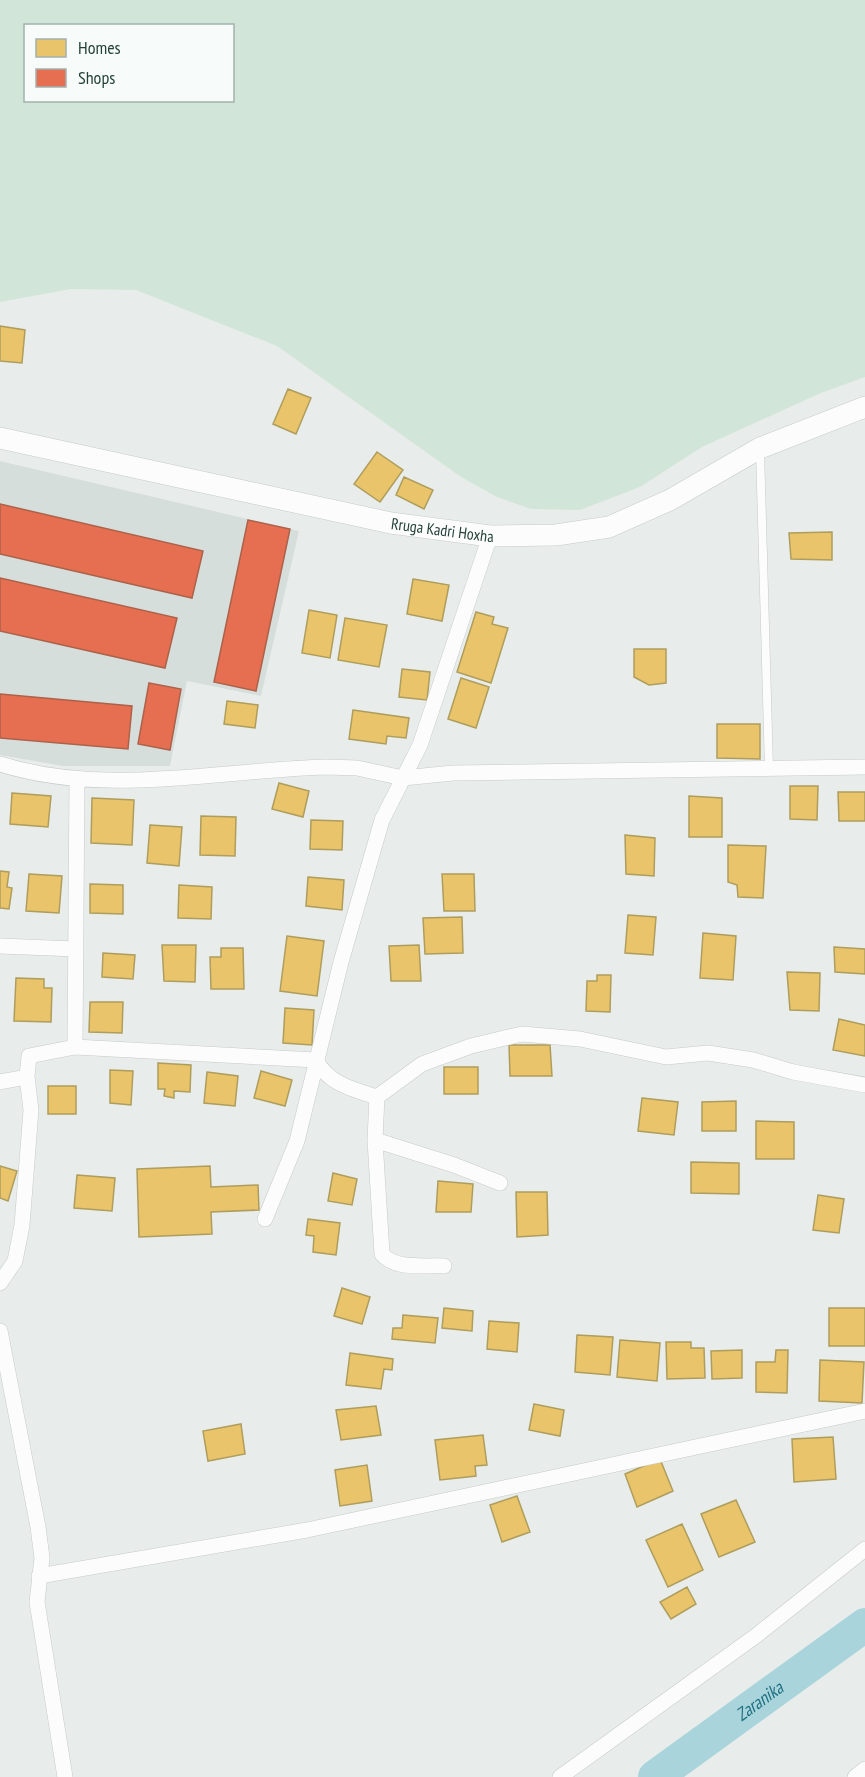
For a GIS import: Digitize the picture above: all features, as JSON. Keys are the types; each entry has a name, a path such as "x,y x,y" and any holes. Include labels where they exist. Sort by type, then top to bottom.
{"main road":[{"name":"Rruga Kadri Hoxha","path":"0,438 352,515 490,536 556,535 609,527 670,500 760,448 865,407"}],"street":[{"path":"265,1219 297,1141 316,1060 382,820 420,745 490,536"},
{"path":"0,764 29,773 77,779 326,767 357,768 403,778 453,772 865,766"},
{"path":"75,1047 77,779"},
{"path":"0,946 76,949"},
{"path":"377,1097 422,1064 471,1046 522,1034 580,1039 666,1057 708,1053 753,1060 794,1072 865,1085"},
{"path":"0,1283 15,1262 22,1225 31,1110 27,1077 29,1056 75,1047 316,1060"},
{"path":"316,1060 321,1071 335,1081 377,1097"},
{"path":"0,1082 27,1077"},
{"path":"377,1097 375,1140 382,1254 388,1261 399,1264 444,1266"},
{"path":"375,1140 500,1183"},
{"path":"0,1331 38,1527 42,1558 37,1602 65,1777"},
{"path":"39,1576 307,1530 865,1411"},
{"path":"560,1777 757,1635 865,1549"},
{"path":"855,1777 865,1769"}],"lane":[{"path":"760,448 769,768"}],"shaded area":[{"path":"0,461 299,531 261,696 187,681 170,766 63,766 0,755"}],"green space":[{"path":"0,0 865,0 865,377 821,393 702,447 640,487 580,510 531,509 497,497 461,477 277,346 136,290 71,289 0,302"}],"building: Homes":[{"path":"0,326 25,330 22,363 0,361"},
{"path":"288,389 311,398 296,434 273,424"},
{"path":"377,452 403,470 380,502 354,484"},
{"path":"404,477 433,490 424,509 396,495"},
{"path":"832,532 832,560 791,559 789,533"},
{"path":"413,579 449,585 442,621 407,614"},
{"path":"309,610 337,615 330,658 302,653"},
{"path":"476,612 494,617 492,624 508,628 491,683 457,672"},
{"path":"345,618 387,625 379,667 338,660"},
{"path":"634,649 666,649 666,683 649,685 634,677"},
{"path":"402,669 430,672 427,700 399,697"},
{"path":"461,678 489,687 476,728 448,719"},
{"path":"227,701 258,705 255,728 224,724"},
{"path":"353,710 409,718 406,738 387,736 386,744 349,739"},
{"path":"717,724 760,724 760,759 717,758"},
{"path":"279,783 309,791 303,817 272,809"},
{"path":"790,786 818,786 817,820 790,819"},
{"path":"838,792 865,792 865,821 839,821"},
{"path":"12,793 51,796 48,827 10,824"},
{"path":"689,796 722,798 722,837 689,837"},
{"path":"92,798 134,800 132,845 91,843"},
{"path":"201,816 236,817 235,856 200,855"},
{"path":"311,820 343,821 342,850 310,849"},
{"path":"150,825 182,827 179,866 147,863"},
{"path":"625,835 655,838 654,876 626,874"},
{"path":"728,845 766,846 763,898 738,897 737,885 728,882"},
{"path":"0,871 9,872 7,887 12,888 9,909 0,908"},
{"path":"29,874 62,876 59,913 26,911"},
{"path":"442,874 474,874 475,911 444,911"},
{"path":"308,877 344,880 342,910 306,906"},
{"path":"90,884 123,885 123,914 90,913"},
{"path":"179,885 212,887 211,919 178,918"},
{"path":"628,915 656,917 653,955 625,953"},
{"path":"462,917 463,953 425,954 423,918"},
{"path":"703,933 736,936 733,980 700,978"},
{"path":"287,936 324,941 317,996 280,991"},
{"path":"162,945 196,945 195,982 164,981"},
{"path":"419,945 421,981 391,981 389,946"},
{"path":"834,947 865,949 865,974 835,972"},
{"path":"221,948 243,948 244,989 211,989 210,957 221,957"},
{"path":"103,953 135,955 133,979 102,977"},
{"path":"787,972 820,973 819,1011 790,1010"},
{"path":"597,975 611,975 610,1012 586,1011 587,981 597,981"},
{"path":"16,978 44,979 44,988 52,988 51,1022 14,1021"},
{"path":"90,1002 123,1002 122,1033 89,1032"},
{"path":"285,1008 314,1010 312,1045 283,1043"},
{"path":"839,1019 865,1025 865,1056 833,1050"},
{"path":"509,1045 550,1045 552,1076 510,1076"},
{"path":"158,1063 191,1065 190,1092 174,1091 174,1098 164,1096 165,1089 158,1089"},
{"path":"444,1067 478,1067 478,1094 444,1094"},
{"path":"110,1070 133,1071 131,1105 110,1103"},
{"path":"261,1071 292,1080 285,1106 254,1098"},
{"path":"207,1072 238,1076 235,1106 204,1103"},
{"path":"48,1086 76,1086 76,1114 48,1114"},
{"path":"642,1098 678,1102 674,1135 638,1131"},
{"path":"736,1101 736,1131 702,1131 702,1102"},
{"path":"756,1121 794,1122 794,1159 756,1159"},
{"path":"691,1162 739,1163 739,1194 691,1193"},
{"path":"0,1166 17,1171 8,1201 0,1198"},
{"path":"210,1166 211,1187 258,1185 259,1210 211,1212 212,1234 139,1237 137,1169"},
{"path":"333,1173 357,1179 352,1205 328,1201"},
{"path":"77,1175 115,1178 112,1211 74,1208"},
{"path":"438,1181 473,1184 471,1212 436,1212"},
{"path":"516,1192 547,1192 548,1235 517,1237"},
{"path":"818,1195 844,1199 839,1233 813,1230"},
{"path":"308,1219 340,1223 336,1255 313,1252 314,1236 306,1235"},
{"path":"342,1288 370,1297 362,1324 334,1316"},
{"path":"444,1308 473,1311 472,1331 442,1328"},
{"path":"829,1308 865,1308 865,1346 829,1346"},
{"path":"403,1315 438,1318 435,1343 392,1339 393,1328 402,1328"},
{"path":"489,1321 519,1323 517,1352 487,1349"},
{"path":"577,1335 613,1337 610,1375 575,1372"},
{"path":"620,1340 660,1343 657,1381 617,1377"},
{"path":"666,1342 691,1342 691,1348 704,1348 705,1378 667,1379"},
{"path":"742,1350 742,1378 712,1379 711,1351"},
{"path":"776,1350 788,1350 787,1393 756,1392 756,1362 775,1362"},
{"path":"350,1353 393,1359 392,1370 384,1369 381,1389 346,1385"},
{"path":"820,1360 864,1362 862,1403 819,1401"},
{"path":"534,1404 564,1410 560,1436 529,1430"},
{"path":"376,1406 381,1435 341,1440 336,1410"},
{"path":"241,1424 245,1454 208,1461 203,1431"},
{"path":"483,1435 487,1465 475,1466 476,1476 440,1480 435,1440"},
{"path":"833,1437 836,1479 794,1482 792,1439"},
{"path":"660,1459 673,1491 637,1507 625,1474"},
{"path":"367,1465 372,1501 340,1506 335,1470"},
{"path":"517,1496 530,1532 502,1542 490,1505"},
{"path":"736,1500 755,1542 719,1557 701,1514"},
{"path":"682,1524 703,1570 668,1587 646,1540"},
{"path":"687,1587 696,1604 671,1619 660,1602"}],"building: Shops":[{"path":"0,504 203,551 192,598 0,554"},
{"path":"248,520 290,529 256,691 214,682"},
{"path":"0,578 177,618 165,668 0,631"},
{"path":"149,683 181,689 170,750 138,744"},
{"path":"0,694 132,706 128,749 0,738"}],"waterway":[{"name":"Zaranika","path":"655,1777 865,1625"}]}
